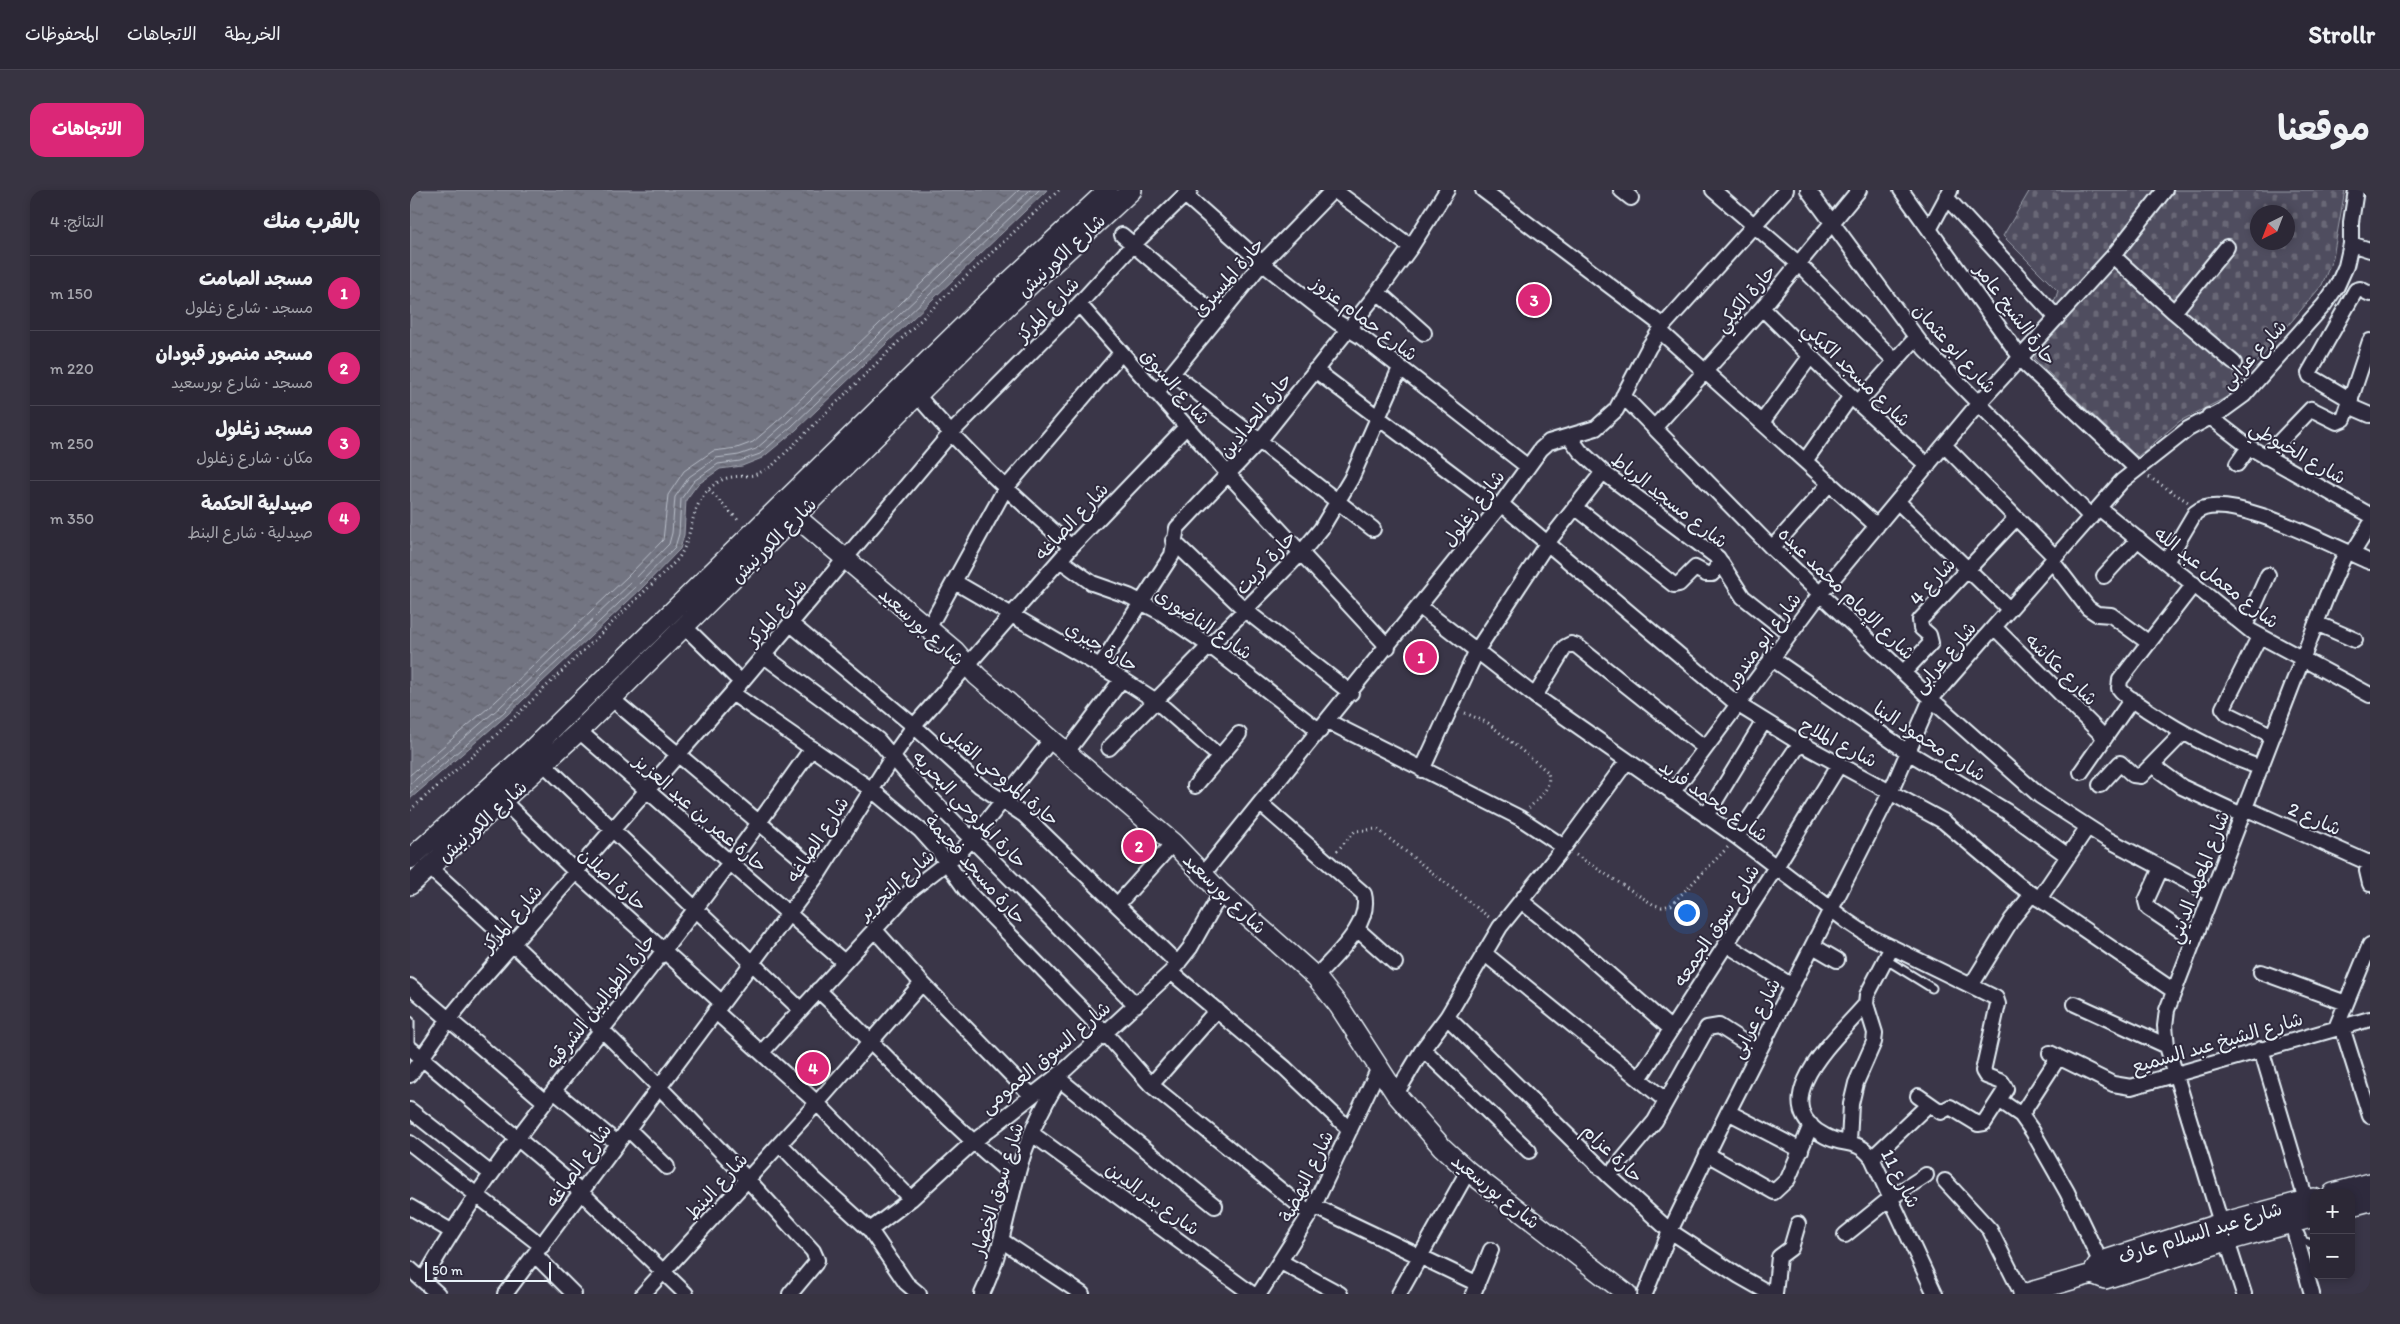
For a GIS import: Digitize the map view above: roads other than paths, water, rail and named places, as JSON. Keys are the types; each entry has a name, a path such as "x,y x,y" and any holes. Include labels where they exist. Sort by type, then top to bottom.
{"main road":[{"name":"شارع الكورنيش","path":"410,885 504,802 579,731 796,517 814,486 996,294 1108,190"},
{"name":"شارع الكورنيش","path":"410,859 494,787 752,534 814,486 917,396 1006,307 1132,190"},
{"name":"شارع بورسعيد","path":"796,517 928,628 958,654 977,676 1173,843 1221,893 1316,977 1338,1006 1378,1070 1442,1147 1468,1171 1627,1294"},
{"path":"2348,1189 2370,1183"},
{"path":"2355,1205 2370,1201"},
{"name":"شارع عبد السلام عارف","path":"2023,1294 2221,1223 2310,1205"},
{"name":"شارع عبد السلام عارف","path":"2096,1268 2106,1279 2227,1241 2293,1223 2310,1206"}],"street":[{"path":"1333,190 1411,247"},
{"name":"حارة المسيرى","path":"1156,393 1262,263 1333,190"},
{"name":"حارة الحدادين","path":"1100,666 1172,555 1173,541 1177,528 1260,440 1316,370 1411,247 1447,190"},
{"path":"1713,190 1756,225 1799,264 1894,360"},
{"name":"شارع زغلول","path":"1203,874 1388,647 1549,442 1583,434 1607,420 1616,410 1649,347 1662,328 1786,190"},
{"name":"شارع ابو عثمان","path":"1808,190 1916,338 1979,403 2095,512"},
{"name":"حارة الكيكي","path":"1654,428 1762,308 1859,190"},
{"name":"حارة الشيخ عامر","path":"1901,190 1930,228 2021,358 2137,469"},
{"name":"شارع ابو مندور","path":"1672,792 1820,594 1979,403 2113,256 2165,190"},
{"name":"شارع عرابى","path":"1644,1294 1670,1231 1758,1051 1892,791 1931,700 2122,482 2188,429 2209,416 2222,411 2244,395 2324,305 2346,266 2351,244 2351,222 2356,190"},
{"name":"شارع حمام عزوز","path":"1187,192 1262,263 1528,467"},
{"name":"شارع المركز","path":"410,1075 448,1020 791,624 950,434 1187,192"},
{"path":"1492,193 1662,328 1706,372 1877,526"},
{"path":"1930,228 1948,194 2058,318"},
{"path":"1122,235 1217,316"},
{"path":"2351,244 2370,250"},
{"path":"2174,312 2227,247"},
{"path":"2113,256 2174,312 2234,363"},
{"path":"2370,294 2360,289 2356,290 2309,373 2310,376 2370,415"},
{"path":"1378,292 1424,333"},
{"name":"شارع السوق","path":"1079,304 1229,475 1388,647"},
{"name":"شارع مسجد الكيكي","path":"1762,308 1810,357 1928,466"},
{"path":"1805,461 1855,399 1916,338"},
{"path":"2265,457 2308,411 2314,410 2341,422 2350,403 2370,341"},
{"path":"928,628 1005,489 1121,353"},
{"path":"1762,422 1810,357"},
{"name":"حارة كريت","path":"1109,748 1301,553 1339,502 1400,368"},
{"name":"شارع الملاح","path":"1316,370 1548,542 1737,704 1800,743 1892,791 1943,821 2005,874 2036,897 2174,991"},
{"path":"1172,373 1373,529"},
{"path":"917,396 950,434 1005,489 1071,547"},
{"name":"شارع الإمام محمد عبده","path":"1623,396 1772,548 1931,700 2040,796 2087,828 2212,894"},
{"name":"شارع الخيوطي","path":"2209,416 2265,457 2370,515"},
{"name":"شارع الصاغه","path":"505,1294 659,1085 819,873 914,726 1010,614 1186,427"},
{"name":"شارع مسجد الرباط","path":"1569,436 1580,451 1603,472 1721,562 1748,602 1790,634"},
{"path":"1944,445 2054,559 2088,608 2114,617 2149,643"},
{"path":"2237,464 2249,447"},
{"path":"1422,770 1477,650 1548,542 1603,472"},
{"path":"1772,548 1830,483"},
{"path":"1898,502 2009,609"},
{"path":"1575,507 1674,585 1679,584 1695,568 1706,574 1712,574 1721,562"},
{"path":"2166,562 2199,509 2214,507 2238,509 2265,515 2370,562"},
{"name":"شارع معمل عبد الله","path":"2095,512 2138,539 2260,637 2370,695"},
{"name":"شارع 4","path":"1903,673 1930,643 1929,636 1921,628 1920,620 2016,518"},
{"name":"شارع المعهد الديني","path":"2221,1223 2175,1073 2165,1026 2174,991 2316,623 2349,553 2370,525"},
{"path":"2104,576 2138,539"},
{"path":"1173,541 1246,610 1351,693"},
{"name":"شارع الناضورى","path":"1060,560 1092,583 1141,602 1160,612 1324,726 1422,770 1520,818 1564,847"},
{"path":"2245,626 2268,575"},
{"name":"حارة جبري","path":"955,582 1122,679 1156,701 1220,756"},
{"path":"2194,584 2120,680 2119,688 2182,734 2224,755 2261,768"},
{"name":"شارع محمد فريد","path":"1420,607 1535,696 1737,838 1831,910 1870,936 1889,953 1972,984 1996,998 1998,1004 1983,1070 1986,1076 2005,1085 2006,1089 1999,1100"},
{"path":"2316,623 2354,640"},
{"name":"حارة المروحي القبلى","path":"791,624 914,726 980,786 1004,800 1024,815 1117,905 1174,968 1217,1010 1285,1068 1350,1130"},
{"name":"حارة مسجد فحيمة","path":"684,627 736,688 812,748 872,790 920,830 966,890 1105,1033 1152,1085 1312,1210 1418,1256 1475,1289"},
{"name":"شارع عكاشه","path":"1994,627 2105,738"},
{"path":"2260,637 2223,708 2228,714 2272,736"},
{"path":"1535,696 1565,647 1571,644 1577,646 1705,748"},
{"name":"حارة المروحي البحريه","path":"763,655 878,740 906,774 1136,1004"},
{"name":"شارع محمود البنا","path":"1771,658 1908,752 2006,811 2068,856"},
{"path":"1066,753 1122,679"},
{"path":"612,699 819,873"},
{"path":"2081,772 2132,699"},
{"path":"1706,816 1764,721"},
{"name":"حارة عمر بن عبد العزيز","path":"579,731 844,962"},
{"path":"1194,786 1239,734"},
{"path":"2100,785 2118,764 2122,763 2137,776 2152,765 2182,734"},
{"name":"شارع التحرير","path":"762,1052 911,890 947,863 972,839 1051,740"},
{"path":"1737,838 1800,743"},
{"name":"حارة الطوالبين الشرقيه","path":"423,1281 451,1231 490,1173 696,909 812,748"},
{"path":"1396,1094 1423,1049 1447,1017 1500,927 1564,847 1627,761"},
{"path":"544,764 800,1009"},
{"name":"شارع سوق الجمعه","path":"1638,1079 1776,867 1839,765"},
{"name":"شارع 2","path":"2152,765 2182,787 2370,863"},
{"name":"حارة اصلان","path":"504,802 576,872 664,951 762,1052 817,1104 911,1199"},
{"path":"1261,804 1364,894 1365,911 1357,929 1316,977"},
{"path":"1972,984 2012,919 2036,897 2087,828"},
{"path":"1117,905 1173,843"},
{"path":"2370,863 2367,871 2370,884"},
{"path":"430,868 514,943 603,1028 748,1179 816,1254 816,1264 790,1294"},
{"path":"2161,868 2146,901 2148,908 2194,939"},
{"name":"شارع السوق العمومى","path":"870,1230 911,1199 972,1143 1031,1095 1062,1074 1174,968 1190,948 1221,893"},
{"path":"1522,901 1592,958 1671,1029"},
{"path":"874,929 922,982 1031,1095"},
{"path":"1357,929 1395,963"},
{"path":"1726,944 1792,986"},
{"path":"2370,945 2346,1003 2339,1028 2370,1116"},
{"path":"1813,946 1837,960"},
{"path":"1484,952 1666,1100"},
{"path":"1849,1142 1851,1104 1856,1083 1874,1042 1875,1033 1866,1004 1867,995 1889,953"},
{"path":"2261,972 2346,1003"},
{"name":"شارع البنط","path":"643,1294 817,1104 922,982"},
{"path":"410,986 545,1102"},
{"path":"818,990 872,1040 972,1143 1016,1178"},
{"name":"شارع 11","path":"1866,1004 1810,1070 1799,1099 1801,1111 1811,1126 1825,1136 1849,1142 1865,1149 1872,1158 1892,1197 1935,1294"},
{"path":"2075,1004 2168,1046"},
{"path":"1152,1085 1217,1010"},
{"name":"حارة عزام","path":"1447,1017 1609,1176 1670,1231 1732,1272 1771,1294"},
{"name":"شارع الشيخ عبد السميع","path":"2021,1116 2054,1056 2123,1087 2131,1087 2370,1019"},
{"path":"1609,1176 1655,1121 1707,1028 1718,1026 1758,1051"},
{"path":"410,1047 582,1192 686,1294"},
{"path":"1423,1049 1528,1151"},
{"path":"2261,1049 2310,1202"},
{"name":"شارع النهضة","path":"1259,1294 1281,1262 1312,1210 1378,1070"},
{"path":"1062,1074 1215,1206"},
{"name":"شارع سوق الخضار","path":"982,1294 1001,1240 1016,1178 1031,1132 1062,1074"},
{"path":"554,1091 617,1143"},
{"path":"1872,1158 1924,1100 1941,1112 1951,1108 1982,1124 1999,1100 2021,1116 2033,1132 2067,1192 2096,1268"},
{"path":"410,1110 490,1173"},
{"path":"1728,1112 1801,1150"},
{"path":"1708,1154 1774,1192 1788,1180 1811,1126"},
{"path":"628,1129 667,1167"},
{"name":"شارع بدر الدين","path":"1031,1132 1252,1294"},
{"path":"410,1143 474,1195 538,1251 574,1294"},
{"path":"780,1144 814,1179 870,1230 906,1283 919,1294"},
{"path":"1398,1294 1468,1171"},
{"path":"1845,1235 1892,1197 1926,1175"},
{"path":"1945,1181 1990,1230 2023,1294"},
{"path":"410,1207 451,1231"},
{"path":"2293,1223 2312,1294"},
{"path":"1775,1294 1779,1257 1791,1248 1798,1224"},
{"path":"1001,1240 1067,1289 1082,1294"},
{"path":"2227,1241 2244,1294"},
{"path":"1475,1289 1491,1250"},
{"path":"1281,1262 1340,1294"},
{"path":"410,1269 438,1294"}],"lane":[{"path":"1889,953 1932,988"},
{"path":"410,1021 410,1047"},
{"path":"2293,1223 2303,1241 2310,1244"}],"water":[{"path":"410,190 1047,190 796,430 762,458 742,466 720,469 697,485 686,500 684,535 680,549 641,589 507,715 410,799"}],"place":[{"name":"مسجد زغلول","path":"1534,300"},
{"name":"مسجد الصامت","path":"1421,657"},
{"name":"مسجد منصور قبودان","path":"1139,846"},
{"name":"صيدلية الحكمة","path":"813,1068"}]}
